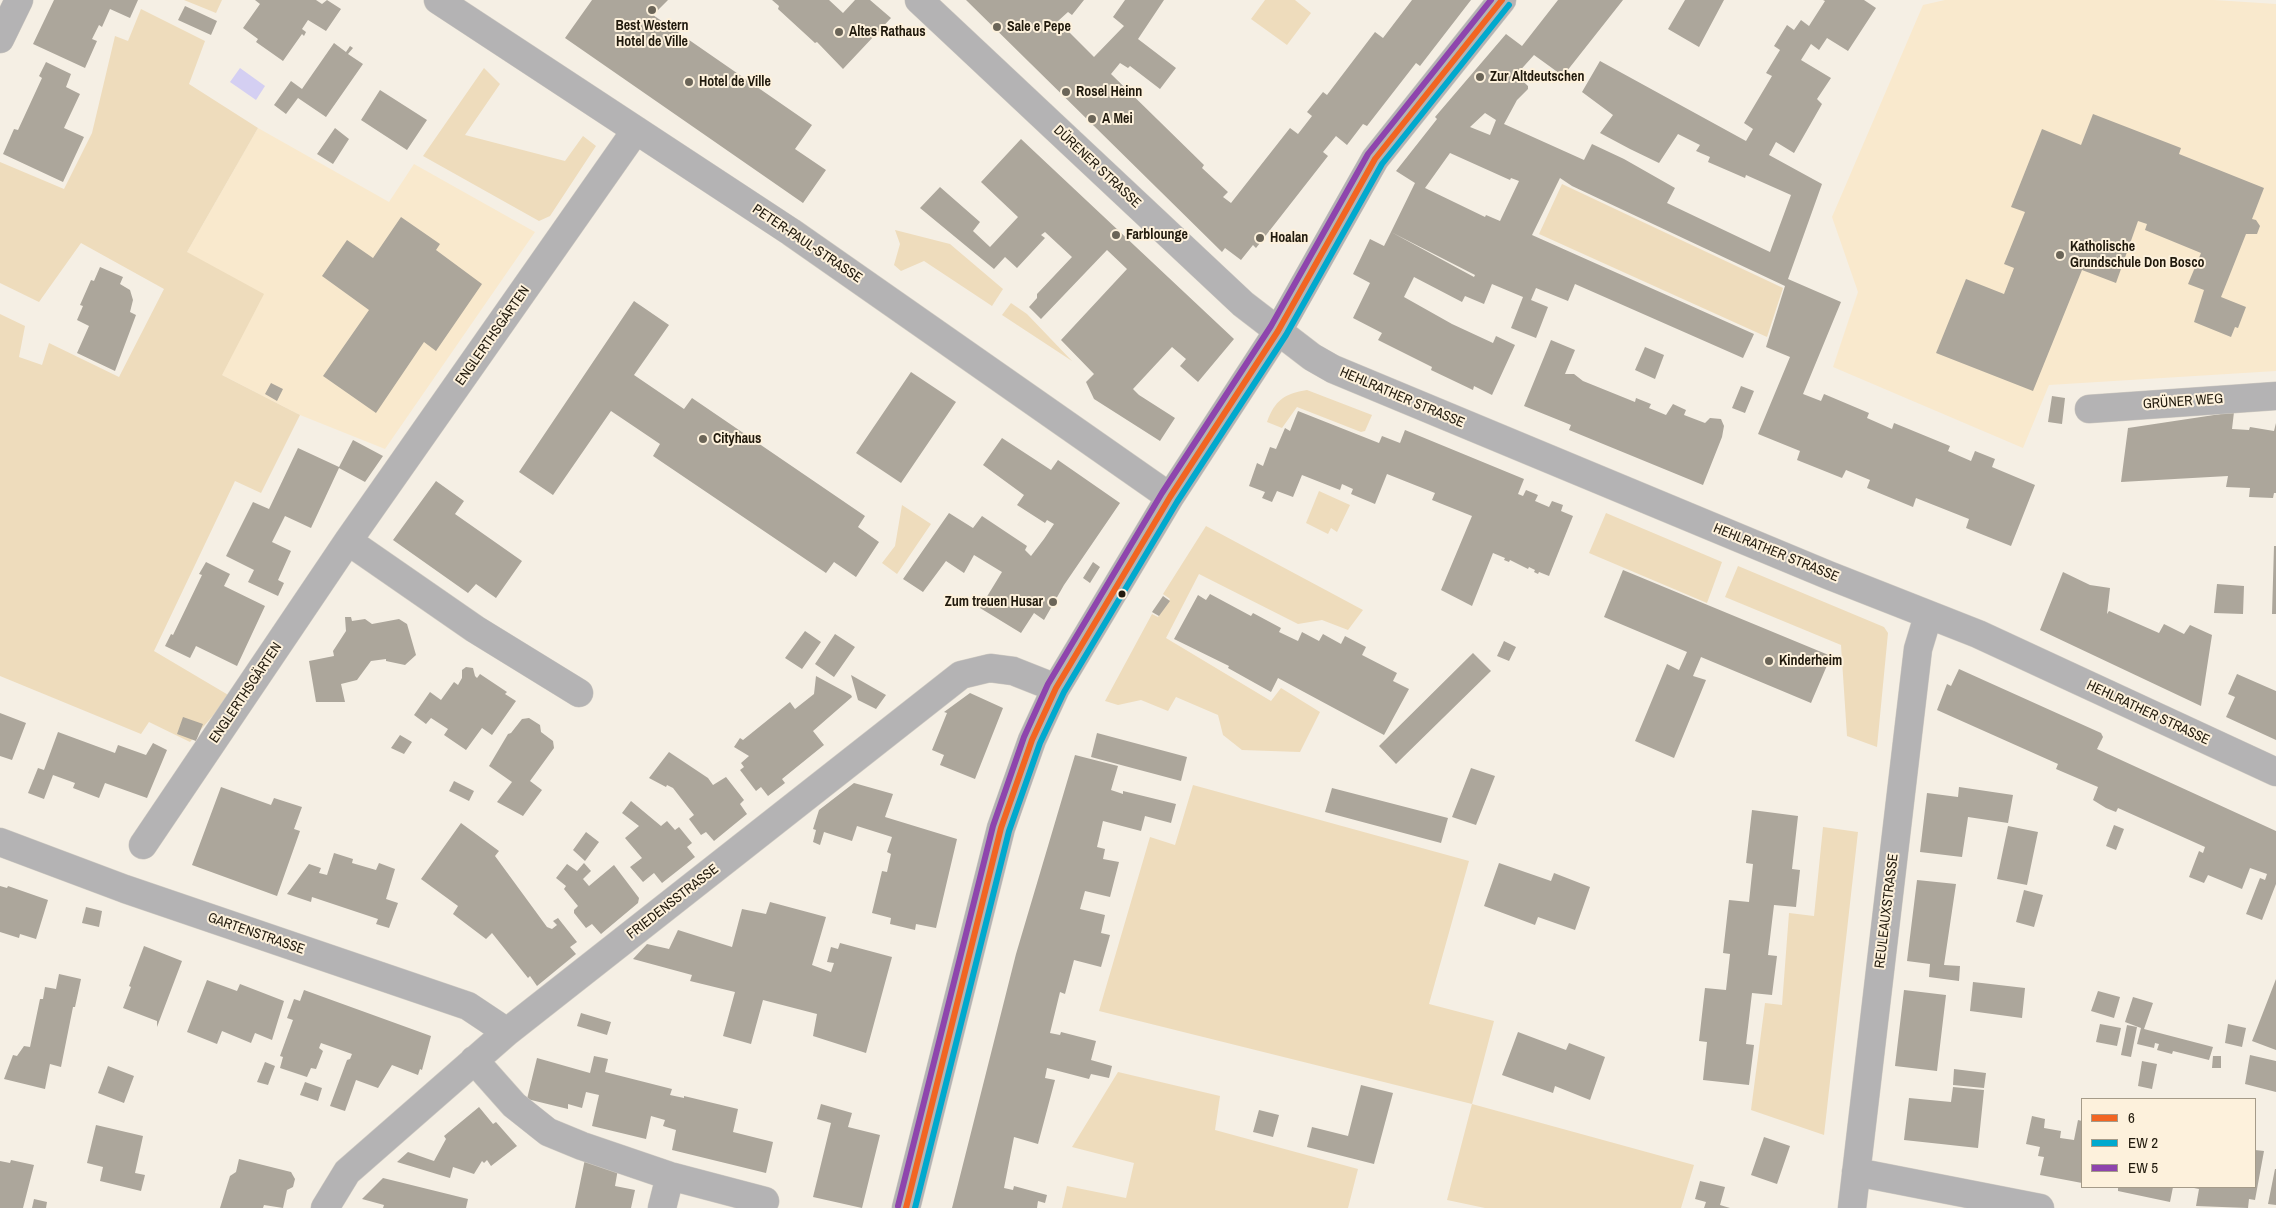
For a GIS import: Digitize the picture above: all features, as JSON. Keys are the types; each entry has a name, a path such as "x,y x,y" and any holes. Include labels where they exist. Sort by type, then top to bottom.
{"street":[{"path":"0,39 18,0"},
{"name":"PETER-PAUL-STRASSE","path":"438,0 800,238 1170,496"},
{"name":"DÜRENER STRASSE","path":"920,0 1243,304 1278,331"},
{"path":"906,1208 1001,828 1032,740 1056,688 1170,496 1278,331 1375,159 1502,0"},
{"name":"ENGLERTHSGÄRTEN","path":"143,845 348,541 636,130"},
{"name":"HEHLRATHER STRASSE","path":"1278,331 1312,357 1333,369 2004,646 2276,772"},
{"name":"GRÜNER WEG","path":"2089,409 2276,396"},
{"path":"348,541 475,629 579,693"},
{"name":"REULEAUXSTRASSE","path":"1852,1208 1918,649 1928,616"},
{"name":"FRIEDENSSTRASSE","path":"325,1208 347,1172 507,1032 961,675 990,668 1013,671 1056,688"},
{"name":"GARTENSTRASSE","path":"0,842 125,889 468,1006 507,1032"},
{"path":"474,1060 514,1105 548,1132 582,1146 670,1176 765,1201"},
{"path":"1856,1172 2040,1208"},
{"path":"662,1208 670,1176"}],"shaded area":[{"path":"184,0 222,0 216,13"},
{"path":"1265,0 1295,0 1311,13 1287,45 1251,19"},
{"name":"Katholische Grundschule Don Bosco","path":"1945,0 2214,0 2276,4 2276,371 2049,385 2023,448 1833,367 1858,292 1832,217 1923,5"},
{"path":"141,9 205,41 189,84 258,128 187,252 264,294 222,375 300,415 261,493 235,481 154,651 230,696 190,742 149,722 141,734 0,676 0,314 25,326 19,357 42,365 49,343 119,377 164,289 81,243 39,302 0,283 0,162 64,189 92,133 115,36 128,41"},
{"path":"240,68 265,86 256,100 230,82"},
{"path":"484,68 500,84 465,135 565,161 583,136 596,146 550,216 539,221 423,156"},
{"path":"258,128 389,202 414,164 535,232 385,449 300,415 222,375 187,252"},
{"path":"1562,184 1783,288 1767,337 1539,234"},
{"path":"895,230 950,244 1003,289 992,306 924,261 901,271 894,265 900,244"},
{"path":"1011,303 1027,314 1072,361 1002,315"},
{"path":"1307,390 1372,415 1365,431 1361,432 1297,407 1282,428 1267,422 1273,408 1281,399"},
{"path":"1319,491 1350,505 1337,532 1331,528 1328,534 1306,523"},
{"path":"902,505 931,524 897,574 882,563 895,546"},
{"path":"1606,513 1722,562 1707,603 1589,553"},
{"path":"1206,526 1363,610 1348,630 1322,620 1298,624 1199,574 1166,638 1271,701 1281,688 1320,712 1300,752 1242,750 1223,735 1218,715 1176,697 1168,711 1141,700 1118,705 1105,701 1152,614 1158,617 1170,599 1163,594"},
{"path":"1738,566 1884,627 1888,633 1877,747 1847,736 1841,645 1725,597"},
{"path":"1193,785 1469,861 1429,1004 1494,1021 1472,1104 1099,1011 1150,837 1175,845"},
{"path":"1823,827 1858,832 1824,1135 1751,1110 1765,1003 1782,1005 1789,913 1814,916"},
{"path":"1118,1072 1220,1096 1215,1130 1358,1169 1348,1208 1062,1208 1067,1186 1126,1198 1134,1163 1072,1147"},
{"path":"1472,1104 1694,1165 1681,1208 1485,1208 1447,1200"}],"building":[{"path":"54,0 138,0 130,18 110,9 102,27 99,25 92,39 97,41 85,68 33,44"},
{"path":"255,0 316,0 322,4 327,0 341,9 326,31 308,20 302,29 306,32 304,36 302,34 283,61 256,42 258,39 243,28 260,4"},
{"name":"Hotel de Ville","path":"592,0 668,0 653,15 812,125 795,149 826,170 803,203 565,38"},
{"name":"Altes Rathaus","path":"772,0 829,0 843,13 855,0 870,0 891,18 843,69 817,42 815,43 778,9 779,6"},
{"path":"966,0 1084,0 1072,15 1068,12 1058,21 1094,57 1124,26 1113,17 1125,0 1164,0 1138,39 1176,68 1160,89 1130,66 1128,68 1120,63 1111,74 1204,165 1202,168 1228,192 1223,197 1231,203 1290,128 1298,134 1312,116 1307,112 1323,92 1327,95 1375,32 1383,38 1412,0 1471,0 1420,66 1416,63 1367,126 1363,124 1347,145 1336,136 1323,152 1328,156 1256,248 1253,245 1241,260 1225,248 1222,252"},
{"path":"1558,0 1623,0 1563,76 1534,55 1516,75 1528,86 1528,89 1517,100 1504,124 1584,160 1592,144 1624,159 1675,188 1667,203 1770,252 1791,195 1746,175 1745,178 1708,162 1710,157 1696,151 1700,145 1678,134 1659,163 1630,149 1600,133 1613,115 1582,92 1600,61 1746,141 1753,129 1744,123 1772,76 1766,73 1780,50 1774,46 1787,25 1794,30 1801,20 1809,26 1825,1 1823,0 1864,0 1876,8 1848,51 1827,38 1819,50 1811,44 1801,60 1831,78 1817,99 1822,104 1794,153 1776,142 1769,155 1822,184 1788,279 1841,302 1803,394 1821,401 1824,394 1869,413 1867,418 1892,429 1894,423 1950,446 1948,451 1971,461 1975,451 1995,459 1992,467 2035,485 2011,546 1966,528 1969,519 1916,498 1913,507 1867,488 1870,480 1846,470 1842,478 1797,460 1800,451 1758,434 1790,357 1766,347 1785,286 1572,186 1560,178 1532,235 1754,334 1743,358 1575,284 1568,301 1536,288 1531,300 1548,307 1536,338 1511,328 1523,297 1492,284 1484,304 1465,296 1462,302 1414,277 1404,297 1452,324 1493,343 1496,336 1515,345 1492,395 1474,386 1473,390 1431,370 1432,367 1378,340 1382,333 1353,318 1370,283 1353,274 1370,239 1384,246 1415,183 1396,171 1437,119 1435,117 1506,34 1522,46","holes":["1485,113 1496,120 1490,135 1470,127","1450,153 1510,180 1511,178 1519,181 1500,221 1486,215 1485,217 1425,188","1391,232 1475,275 1474,277"]},
{"path":"1685,0 1724,0 1699,47 1668,29"},
{"path":"185,6 217,21 211,35 178,20"},
{"path":"334,43 346,52 350,46 353,48 348,54 363,64 326,117 298,98 286,114 274,105 291,81 302,89"},
{"path":"46,62 71,74 66,87 80,94 64,128 84,137 63,182 3,154 14,129 18,130 42,78 39,76"},
{"path":"380,90 427,120 407,150 361,120"},
{"path":"2093,114 2181,148 2179,154 2264,188 2252,219 2256,220 2260,226 2257,234 2246,234 2221,297 2246,307 2238,328 2235,327 2231,337 2194,322 2204,290 2188,284 2201,253 2145,230 2147,224 2138,221 2116,283 2082,270 2033,391 1936,353 1966,279 2004,294 2014,268 2004,264 2025,212 2011,207 2042,129 2081,145"},
{"path":"335,128 349,139 333,164 317,154"},
{"path":"1021,139 1234,339 1198,382 1180,366 1186,359 1172,347 1133,389 1139,395 1175,418 1160,441 1094,399 1086,382 1094,374 1061,340 1127,269 1107,250 1041,319 1029,307 1037,298 1037,294 1072,257 1045,232 1041,235 1045,238 1017,268 1005,257 994,269 920,208 940,187 980,222 973,231 990,247 1018,217 981,182"},
{"path":"401,217 440,244 436,250 482,284 436,351 424,342 376,413 323,376 369,310 322,276 347,240 373,258"},
{"path":"100,267 123,277 120,284 130,290 133,300 130,312 136,315 115,371 77,353 89,326 77,320 83,306 80,305 91,280 94,281"},
{"name":"Cityhaus","path":"634,301 669,325 634,375 684,409 692,398 865,516 858,527 879,542 856,577 834,562 826,573 653,456 660,444 611,411 553,495 519,472"},
{"path":"1551,340 1575,350 1565,374 1574,374 1583,381 1635,402 1636,398 1651,404 1649,408 1666,415 1673,404 1686,410 1684,415 1705,423 1710,418 1721,419 1724,426 1722,437 1703,485 1569,430 1571,425 1524,406"},
{"path":"1645,347 1664,355 1655,379 1635,370"},
{"path":"911,372 956,402 901,483 856,453"},
{"path":"271,383 283,389 277,401 265,394"},
{"path":"1741,386 1754,391 1745,413 1732,408"},
{"path":"2052,396 2065,398 2062,424 2048,422"},
{"path":"1298,411 1379,443 1382,436 1400,443 1405,430 1524,479 1518,494 1523,496 1526,490 1538,495 1535,501 1549,507 1552,501 1563,505 1561,511 1573,516 1549,576 1539,572 1538,574 1529,567 1528,569 1510,560 1509,562 1504,560 1505,558 1493,553 1472,606 1441,590 1472,516 1432,500 1435,493 1387,474 1375,504 1351,494 1353,489 1342,484 1340,490 1302,475 1293,497 1277,491 1272,502 1262,498 1265,492 1249,486 1257,463 1263,466 1270,447 1276,449 1285,428 1290,431"},
{"path":"2234,412 2232,429 2249,430 2250,427 2274,431 2276,423 2276,493 2274,493 2273,498 2249,497 2250,488 2226,487 2228,476 2121,482 2128,428"},
{"path":"1002,438 1051,470 1058,460 1120,503 1064,585 1044,620 1034,613 1021,633 980,608 1002,572 974,555 964,573 946,561 923,592 903,579 949,513 973,528 982,516 1027,546 1025,550 1031,556 1044,539 1054,524 1047,520 1045,523 1017,505 1024,495 983,465"},
{"path":"353,440 383,456 365,482 339,468 311,528 285,516 272,542 291,551 278,580 284,583 278,596 248,582 254,570 226,556 253,502 269,509 298,448 339,467"},
{"path":"436,481 464,501 455,514 522,561 496,598 476,584 468,593 393,540"},
{"path":"2274,546 2276,546 2276,614 2272,614"},
{"path":"206,562 230,574 224,586 265,606 237,666 196,646 190,658 165,646 171,634 173,635 202,575 199,574"},
{"path":"1093,562 1100,567 1090,583 1083,578"},
{"name":"Kinderheim","path":"1623,570 1831,656 1811,703 1701,657 1693,676 1706,680 1674,758 1635,741 1667,664 1679,670 1687,652 1604,617"},
{"path":"2063,572 2090,585 2110,588 2107,614 2109,611 2159,633 2164,624 2184,634 2190,625 2212,635 2201,706 2040,630"},
{"path":"2217,584 2244,586 2243,614 2214,613"},
{"path":"1210,594 1251,616 1253,613 1281,628 1279,632 1298,641 1302,632 1319,641 1323,634 1341,644 1345,636 1366,647 1362,655 1397,673 1393,681 1409,689 1384,735 1278,678 1271,692 1228,668 1229,666 1174,639 1198,595 1206,600"},
{"path":"1163,596 1170,601 1159,616 1152,612"},
{"path":"345,617 351,617 352,621 365,619 372,624 399,619 407,624 416,655 405,665 386,661 386,659 371,661 357,680 341,684 345,702 316,702 309,661 334,656 333,651 346,631"},
{"path":"805,631 821,642 802,669 785,658"},
{"path":"835,634 855,647 834,677 815,664"},
{"path":"1504,641 1516,647 1509,661 1497,656"},
{"path":"1473,653 1491,671 1396,764 1379,746"},
{"path":"466,667 473,668 477,678 480,674 507,692 505,694 516,701 492,735 482,728 466,750 444,735 448,729 431,718 426,724 414,715 430,692 441,700 454,682 458,685 462,678 462,670"},
{"path":"1959,669 2101,733 2103,737 2097,749 2276,831 2276,884 2262,920 2246,914 2260,878 2265,880 2267,874 2250,868 2242,889 2208,875 2204,883 2189,877 2199,851 2203,853 2205,847 2118,808 2116,812 2106,808 2093,800 2098,787 2056,769 2058,764 1937,710 1947,684 1951,686"},
{"path":"2237,674 2276,691 2276,740 2226,717 2235,697 2228,694"},
{"path":"851,675 886,695 876,709 858,700"},
{"path":"816,676 852,697 813,731 824,745 782,779 785,783 768,796 761,787 756,791 740,770 744,767 741,763 749,756 734,747 740,738 743,740 790,702 795,709 814,694"},
{"path":"970,693 1003,708 975,779 940,765 944,755 932,750 947,713 944,712"},
{"path":"0,713 26,723 12,760 0,756"},
{"path":"183,717 203,724 196,741 177,734"},
{"path":"529,718 540,725 541,732 553,741 554,748 530,781 542,790 523,816 497,802 512,782 489,766 508,734 511,733 522,719"},
{"path":"58,732 115,753 118,745 146,755 153,743 167,750 147,798 105,783 99,798 73,788 75,783 53,775 44,799 28,793 38,768 44,770"},
{"path":"1097,733 1187,757 1181,781 1091,757"},
{"path":"400,735 412,742 404,754 391,748"},
{"path":"669,752 708,778 713,785 726,777 744,800 740,804 747,814 714,841 706,832 701,835 689,819 694,815 673,788 667,785 666,787 649,778"},
{"path":"1075,755 1118,766 1111,790 1123,794 1123,791 1176,804 1171,823 1145,816 1141,831 1103,821 1097,847 1105,849 1103,859 1119,862 1110,897 1085,891 1080,909 1105,915 1101,933 1110,935 1101,967 1074,960 1065,994 1060,992 1050,1033 1060,1035 1061,1032 1096,1041 1091,1060 1112,1066 1109,1078 1091,1074 1089,1079 1047,1068 1045,1078 1055,1080 1038,1144 1014,1137 1004,1188 1013,1190 1014,1186 1047,1195 1045,1203 1038,1201 1037,1208 952,1208 1016,954"},
{"path":"1471,768 1495,776 1476,825 1452,817"},
{"path":"454,781 474,791 469,801 449,791"},
{"path":"854,783 893,794 885,817 957,839 936,928 916,924 915,930 890,924 891,918 872,913 882,871 887,872 891,854 887,852 892,837 857,826 852,841 824,832 820,845 813,842 816,830 813,829 819,810"},
{"path":"221,787 271,805 274,798 302,807 294,829 300,831 277,896 192,865"},
{"path":"1959,787 2013,795 2008,823 1968,817 1962,857 1920,852 1927,793 1958,797"},
{"path":"1332,788 1448,818 1441,843 1325,812"},
{"path":"631,801 661,826 667,821 675,830 679,827 692,843 687,847 695,857 662,883 654,873 643,882 630,867 642,858 625,838 639,826 622,813"},
{"path":"1752,810 1798,816 1792,869 1800,870 1796,907 1774,905 1768,955 1777,956 1772,995 1752,993 1746,1044 1754,1045 1749,1085 1703,1080 1707,1042 1699,1041 1705,988 1726,990 1730,954 1723,953 1729,900 1749,902 1753,864 1746,863"},
{"path":"461,823 499,851 495,856 547,927 552,929 557,925 553,921 558,918 577,942 570,947 576,954 537,986 530,976 528,978 492,933 486,939 453,914 458,906 421,879"},
{"path":"2114,825 2124,829 2116,850 2106,846"},
{"path":"2008,826 2038,832 2027,885 1997,879"},
{"path":"586,832 599,842 585,861 573,850"},
{"path":"334,853 353,859 352,863 376,870 379,863 395,869 386,899 398,903 389,928 376,924 378,919 312,897 311,902 287,894 309,864 321,868 319,873 327,875"},
{"path":"584,863 591,871 583,879 589,886 614,865 639,898 638,903 601,934 592,924 586,928 574,913 578,906 564,889 566,886 556,878 567,864 577,871"},
{"path":"1499,863 1551,881 1554,873 1590,887 1575,930 1538,917 1535,925 1484,906"},
{"path":"1917,880 1956,884 1944,965 1960,966 1959,981 1929,977 1930,964 1907,961"},
{"path":"0,886 7,888 8,886 48,900 36,939 20,934 19,938 0,932"},
{"path":"2024,890 2043,895 2034,927 2016,922"},
{"path":"770,902 826,917 812,965 831,972 834,963 827,962 831,947 838,949 840,943 892,957 866,1053 813,1036 817,1014 763,1000 751,1044 723,1036 735,992 690,981 692,975 633,959 647,944 669,949 678,930 732,947 742,909 766,914"},
{"path":"86,907 102,911 99,927 82,923"},
{"path":"144,946 182,961 157,1027 157,1021 123,1008"},
{"path":"59,974 81,979 75,1007 73,1007 61,1067 50,1064 45,1089 4,1079 13,1055 17,1056 24,1046 30,1047 40,999 43,999 45,987 56,989"},
{"path":"2276,979 2276,1050 2252,1041"},
{"path":"207,980 237,991 240,984 284,1001 272,1040 255,1033 251,1043 222,1031 217,1044 187,1032"},
{"path":"1973,982 2025,988 2022,1018 1970,1011"},
{"path":"304,990 431,1036 422,1070 420,1069 418,1075 392,1065 378,1088 356,1080 345,1111 330,1106 347,1060 350,1059 352,1054 321,1043 319,1048 323,1051 316,1069 311,1068 307,1077 280,1068 283,1057 280,1056 293,1020 287,1018 294,999 300,1001"},
{"path":"1904,990 1946,995 1937,1071 1895,1066"},
{"path":"2098,991 2120,997 2114,1018 2091,1011"},
{"path":"2133,997 2153,1003 2144,1029 2213,1047 2209,1060 2173,1051 2172,1054 2157,1050 2159,1044 2155,1043 2154,1048 2137,1044 2141,1028 2125,1022"},
{"path":"581,1013 611,1022 607,1035 577,1026"},
{"path":"2100,1024 2121,1028 2117,1046 2096,1042"},
{"path":"2228,1024 2246,1028 2242,1047 2225,1043"},
{"path":"2127,1025 2137,1027 2131,1057 2121,1055"},
{"path":"1518,1032 1566,1050 1569,1043 1605,1057 1590,1100 1555,1086 1553,1093 1502,1075"},
{"path":"2250,1055 2276,1061 2276,1092 2245,1084"},
{"path":"594,1056 608,1059 605,1072 672,1089 670,1095 684,1098 684,1096 738,1109 733,1132 773,1142 766,1173 672,1150 676,1130 663,1126 665,1120 651,1116 646,1139 592,1126 599,1095 586,1092 582,1108 568,1104 568,1109 527,1099 537,1058 590,1073"},
{"path":"2213,1056 2221,1056 2221,1068 2212,1068"},
{"path":"2142,1061 2157,1064 2152,1089 2138,1086"},
{"path":"265,1062 275,1066 268,1085 257,1082"},
{"path":"108,1066 134,1076 124,1103 98,1093"},
{"path":"1954,1069 1986,1073 1984,1088 1953,1085"},
{"path":"305,1082 322,1088 318,1101 300,1095"},
{"path":"1361,1085 1393,1093 1374,1164 1307,1147 1312,1127 1348,1136"},
{"path":"1953,1087 1984,1090 1978,1148 1904,1140 1909,1098 1951,1102"},
{"path":"821,1104 852,1113 848,1127 880,1135 862,1208 813,1197 831,1123 817,1119"},
{"path":"479,1107 493,1124 496,1122 517,1146 491,1166 487,1160 484,1163 482,1161 474,1174 453,1167 450,1178 397,1162 408,1152 434,1161 446,1139 444,1136"},
{"path":"1259,1110 1279,1115 1273,1137 1253,1132"},
{"path":"2032,1116 2045,1119 2044,1128 2061,1131 2060,1138 2074,1140 2078,1120 2081,1121 2081,1183 2040,1175 2044,1157 2038,1156 2040,1147 2026,1144"},
{"path":"96,1125 143,1136 135,1173 145,1175 141,1191 100,1181 103,1167 87,1163"},
{"path":"1764,1137 1790,1146 1777,1184 1751,1175"},
{"path":"2256,1150 2264,1151 2255,1200 2249,1199 2248,1208 2196,1206 2199,1189 2194,1188 2256,1188"},
{"path":"239,1159 291,1172 295,1179 293,1187 287,1190 283,1208 264,1205 263,1208 220,1208 230,1176 236,1172"},
{"path":"585,1159 618,1169 615,1186 635,1190 631,1208 575,1208"},
{"path":"11,1160 34,1165 23,1208 0,1208 0,1161 10,1163"},
{"path":"2276,1169 2276,1205 2268,1204"},
{"path":"383,1178 468,1199 466,1208 383,1208 384,1205 362,1199"},
{"path":"1700,1181 1725,1187 1720,1205 1730,1208 1704,1208 1706,1202 1695,1199"},
{"path":"2118,1188 2173,1188 2170,1202 2118,1191"},
{"path":"34,1199 47,1202 46,1208 32,1208"}],"transit line":[{"path":"898,1206 993,826 1024,737 1048,684 1162,493 1271,326 1368,154 1491,0"},
{"name":"6","path":"906,1208 1001,828 1032,740 1056,688 1170,497 1278,331 1375,159 1502,0"},
{"path":"915,1208 1009,831 1040,743 1064,692 1177,502 1286,335 1382,164 1509,5"}],"place":[{"name":"Best Western Hotel de Ville","path":"652,10"},
{"name":"Sale e Pepe","path":"997,27"},
{"name":"Altes Rathaus","path":"839,32"},
{"name":"Zur Altdeutschen","path":"1480,77"},
{"name":"Hotel de Ville","path":"689,82"},
{"name":"Rosel Heinn","path":"1066,92"},
{"name":"A Mei","path":"1092,119"},
{"name":"Farblounge","path":"1116,235"},
{"name":"Hoalan","path":"1260,238"},
{"name":"Katholische Grundschule Don Bosco","path":"2060,255"},
{"name":"Cityhaus","path":"703,439"},
{"name":"Zum treuen Husar","path":"1053,602"},
{"name":"Kinderheim","path":"1769,661"}]}
